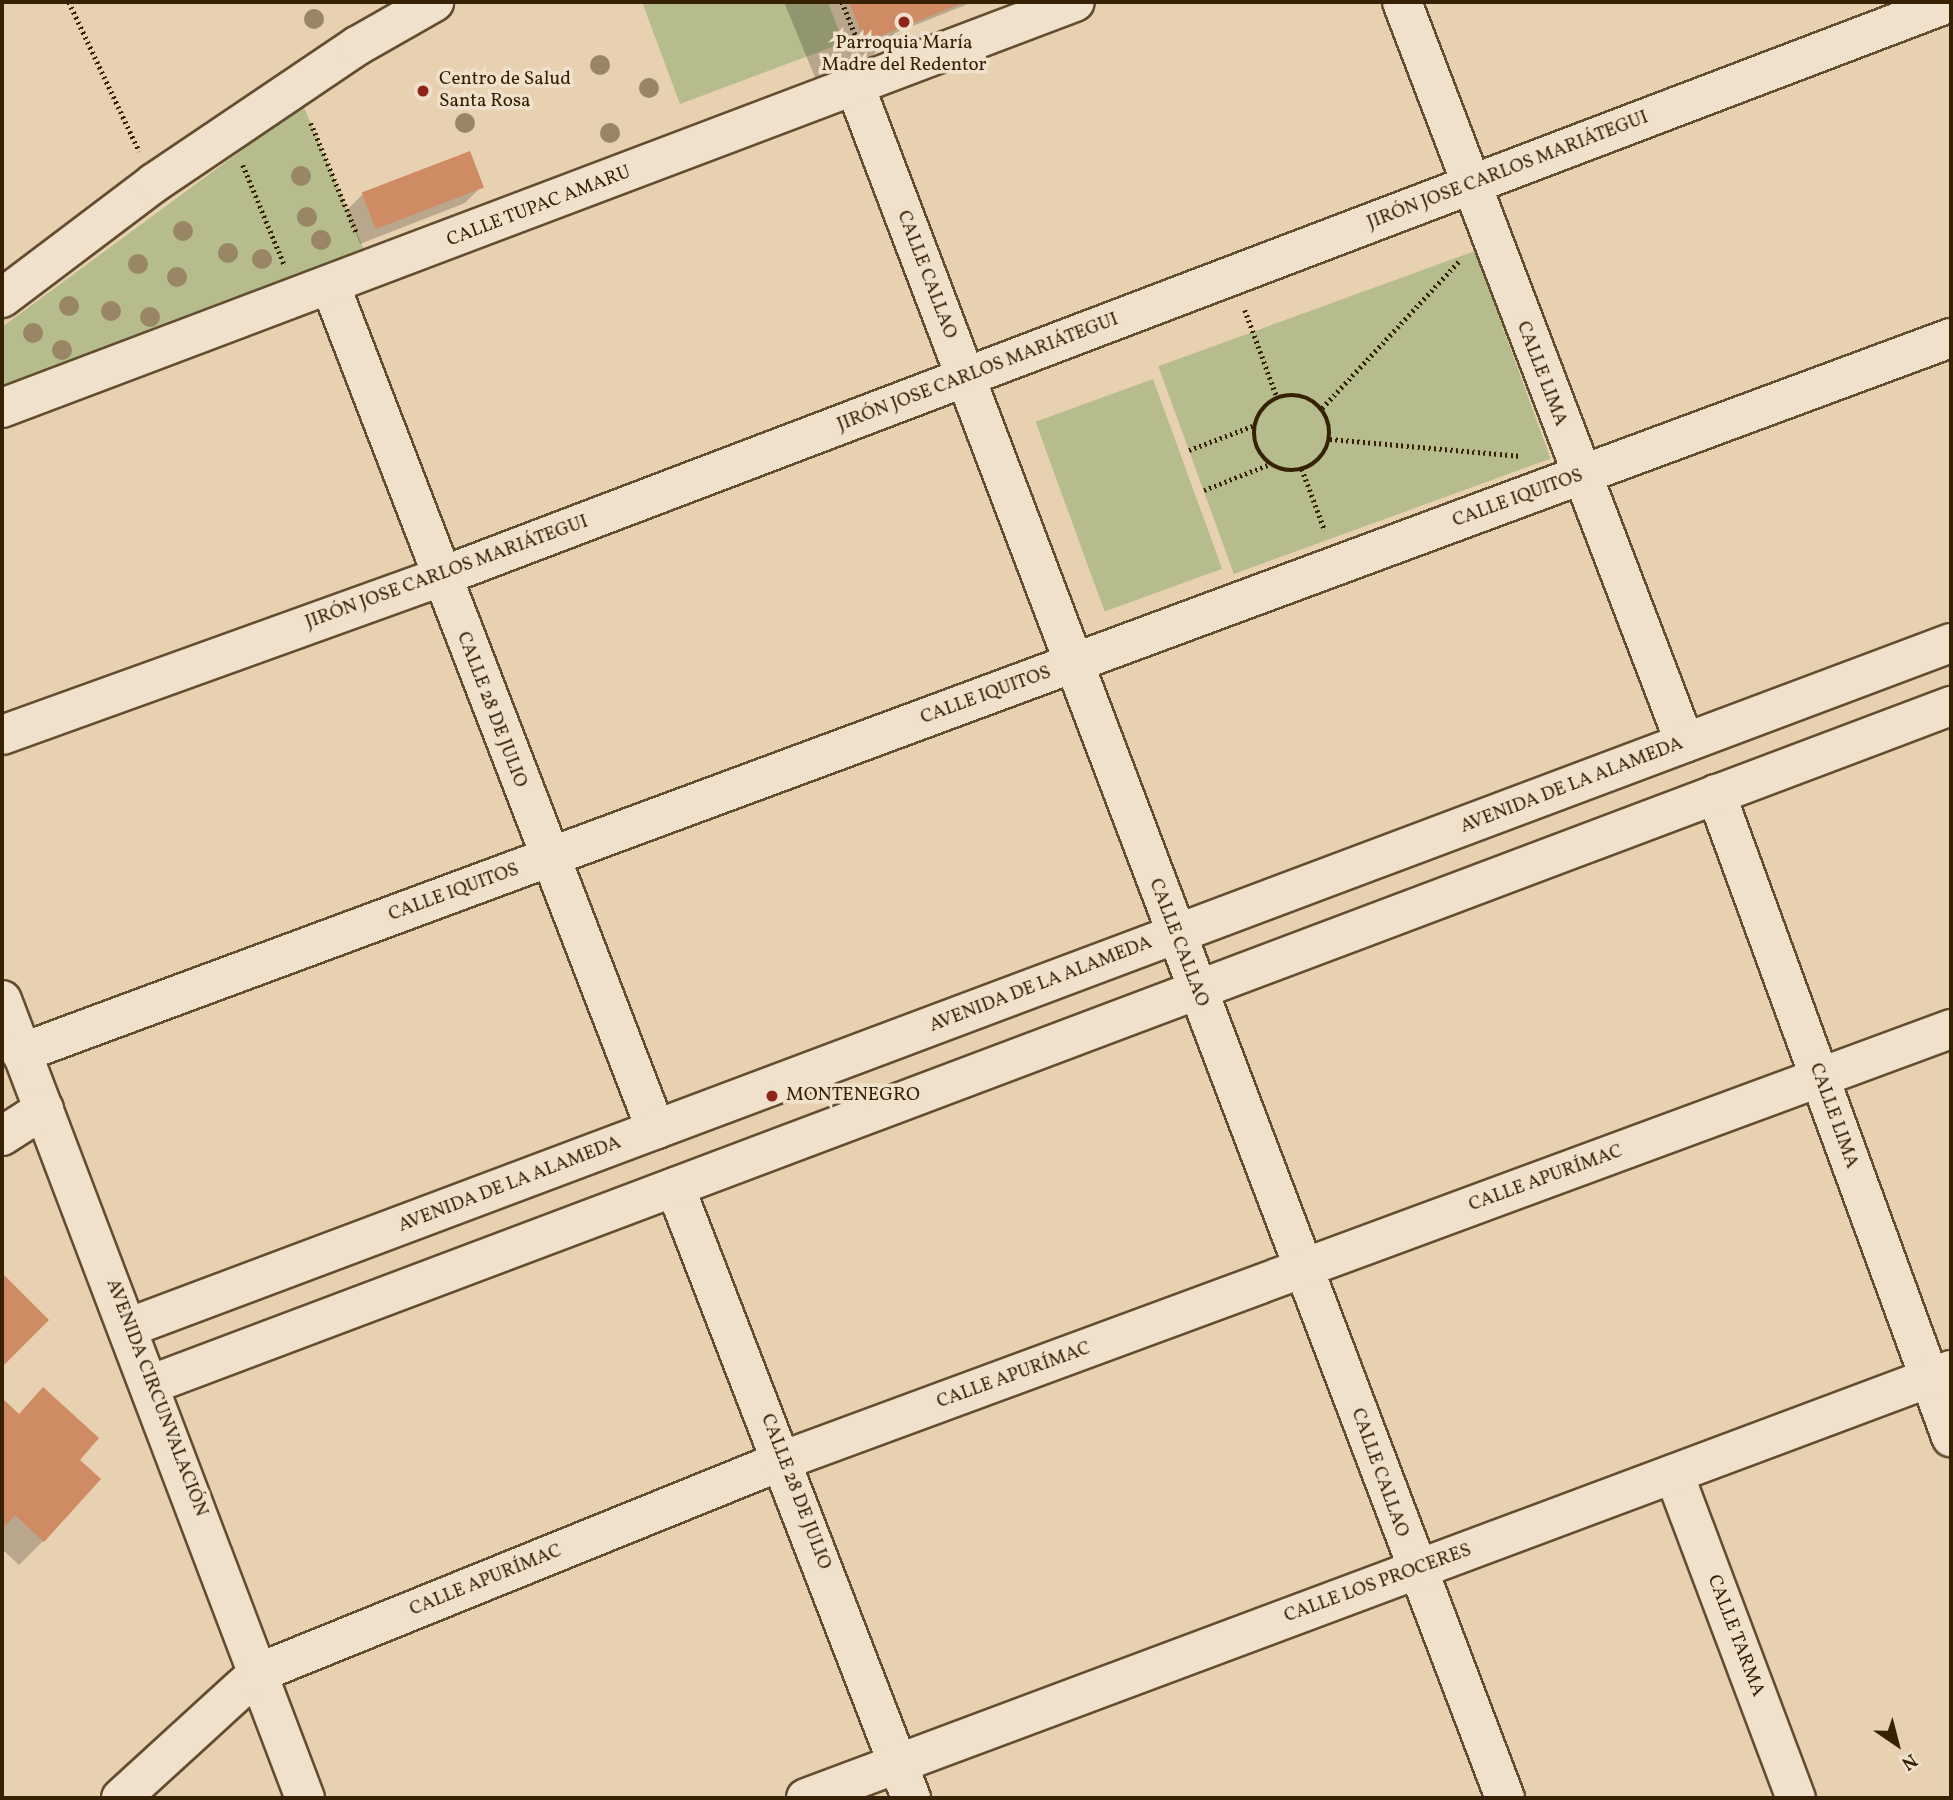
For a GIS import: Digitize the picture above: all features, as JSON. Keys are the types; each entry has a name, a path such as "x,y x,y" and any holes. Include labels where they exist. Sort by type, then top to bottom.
{"street":[{"path":"2,298 154,183 296,87 434,2"},
{"name":"CALLE TUPAC AMARU","path":"2,408 315,293 1075,2"},
{"name":"CALLE LIMA","path":"1402,2 1577,468 1685,743"},
{"name":"JIRÓN JOSE CARLOS MARIÁTEGUI","path":"2,735 440,576 1951,2"},
{"name":"CALLE CALLAO","path":"855,86 1415,1571 1505,1798"},
{"name":"CALLE 28 DE JULIO","path":"315,293 440,576 547,858 656,1130"},
{"name":"CALLE IQUITOS","path":"21,1053 1338,566 1577,468 1951,338"},
{"name":"AVENIDA DE LA ALAMEDA","path":"130,1327 1951,643"},
{"path":"152,1384 1951,706"},
{"name":"CALLE LIMA","path":"1716,794 1820,1078 1940,1374 1951,1437"},
{"name":"AVENIDA CIRCUNVALACIÓN","path":"2,1000 152,1384 305,1798"},
{"name":"CALLE APURÍMAC","path":"121,1798 257,1673 784,1460 1951,1029"},
{"path":"2,1136 44,1109"},
{"name":"CALLE 28 DE JULIO","path":"675,1186 784,1460 905,1781"},
{"name":"CALLE LOS PROCERES","path":"806,1798 905,1781 1415,1571 1940,1374"},
{"name":"CALLE TARMA","path":"1674,1474 1796,1798"}],"path":[{"path":"69,2 154,183"},
{"path":"296,87 372,271"},
{"path":"229,132 315,293"},
{"path":"1322,408 1487,230"},
{"path":"1232,276 1277,397"},
{"path":"1189,450 1255,425 1277,397 1301,395 1322,408 1330,439 1321,458 1302,470 1270,464 1204,490"},
{"path":"1255,425 1257,447 1270,464"},
{"path":"1330,439 1577,468"},
{"path":"1302,470 1338,566"}],"green space":[{"path":"642,2 828,2 843,43 680,104"},
{"path":"303,105 365,252 2,390 2,327"},
{"path":"1475,251 1551,459 1234,574 1158,366"},
{"path":"1153,379 1222,569 1105,612 1036,422"}],"building":[{"path":"849,2 965,2 865,42"},
{"path":"470,151 484,187 376,229 362,193"},
{"path":"2,1273 49,1320 2,1367"},
{"path":"43,1387 99,1438 80,1460 101,1479 44,1542 15,1515 2,1529 2,1398 19,1414"}],"place":[{"name":"Parroquia María Madre del Redentor","path":"904,22"},
{"name":"Centro de Salud Santa Rosa","path":"423,91"},
{"name":"MONTENEGRO","path":"772,1096"}]}
